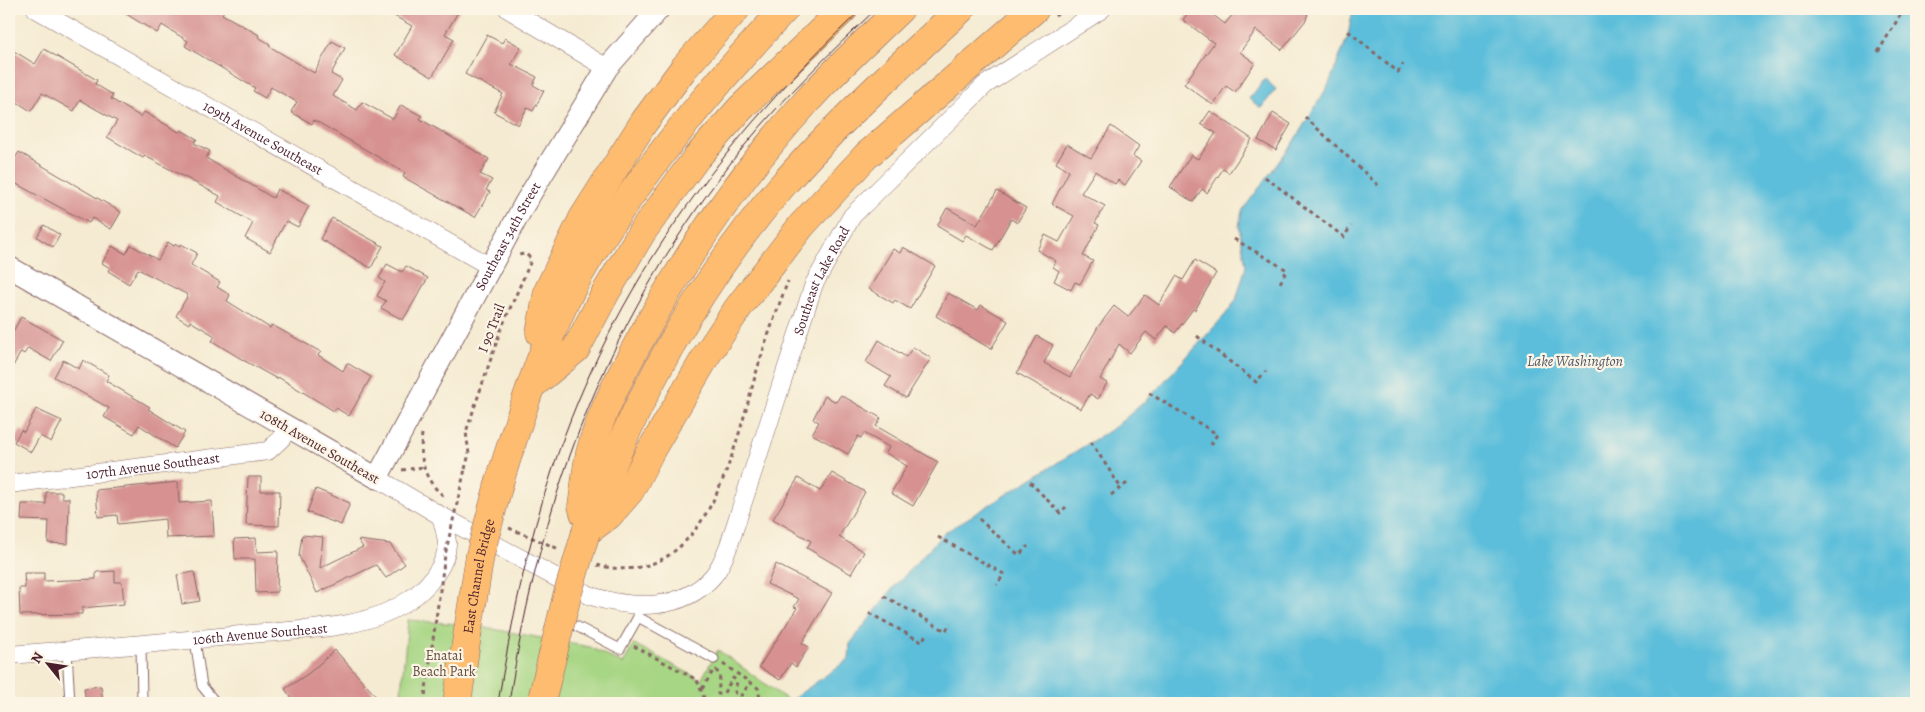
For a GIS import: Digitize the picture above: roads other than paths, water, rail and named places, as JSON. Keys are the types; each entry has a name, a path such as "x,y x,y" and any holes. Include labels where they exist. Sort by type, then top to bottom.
{"highway":[{"path":"530,387 548,291 583,218 644,122 684,68 736,9"},
{"path":"530,387 566,300 598,241 675,134 730,67 785,9"},
{"path":"530,387 576,349 606,292 642,232 697,157 740,109 844,9"},
{"path":"593,516 590,453 599,428 634,351 678,272 723,205 781,130 831,75 900,9"},
{"path":"593,516 630,491 682,397 728,323 770,264 802,225 866,156 1035,9"},
{"path":"541,703 567,596 593,516 638,406 705,290 742,236 816,148 954,15"},
{"name":"East Channel Bridge","path":"457,703 480,555 500,480 530,387"}],"street":[{"name":"109th Avenue Southeast","path":"36,9 491,267"},
{"path":"508,9 607,68"},
{"name":"Southeast 34th Street","path":"376,478 525,203 607,68 658,9"},
{"name":"Southeast Lake Road","path":"639,612 684,596 702,586 713,576 721,564 814,284 852,216 985,85 1102,9"},
{"name":"108th Avenue Southeast","path":"9,267 441,516 591,596 639,612"},
{"name":"107th Avenue Southeast","path":"9,484 268,450 282,438 287,428"},
{"name":"106th Avenue Southeast","path":"9,656 195,640 345,624 387,612 409,600 426,586 440,567 447,544 441,516"}],"lane":[{"path":"576,626 620,649 639,612 714,658"},
{"path":"195,640 202,686 216,703"},
{"path":"141,645 142,703"},
{"path":"67,651 70,703"}],"water":[{"name":"Lake Washington","path":"1353,9 1916,9 1916,703 787,703 849,659 850,644 894,587 944,533 1115,427 1150,397 1226,314 1236,300 1246,266 1239,226 1242,211 1292,144 1328,86 1348,36"},
{"path":"1265,79 1276,89 1261,108 1249,99"}],"tram line":[{"path":"498,703 508,644 535,526 553,468 578,401 607,338 640,277 678,219 719,163 811,59 862,9"},
{"path":"509,703 523,626 540,551 562,478 588,408 619,339 656,273 697,208 745,145 792,92 876,9"}],"park label":[{"name":"Enatai Beach Park","path":"444,664"}]}
